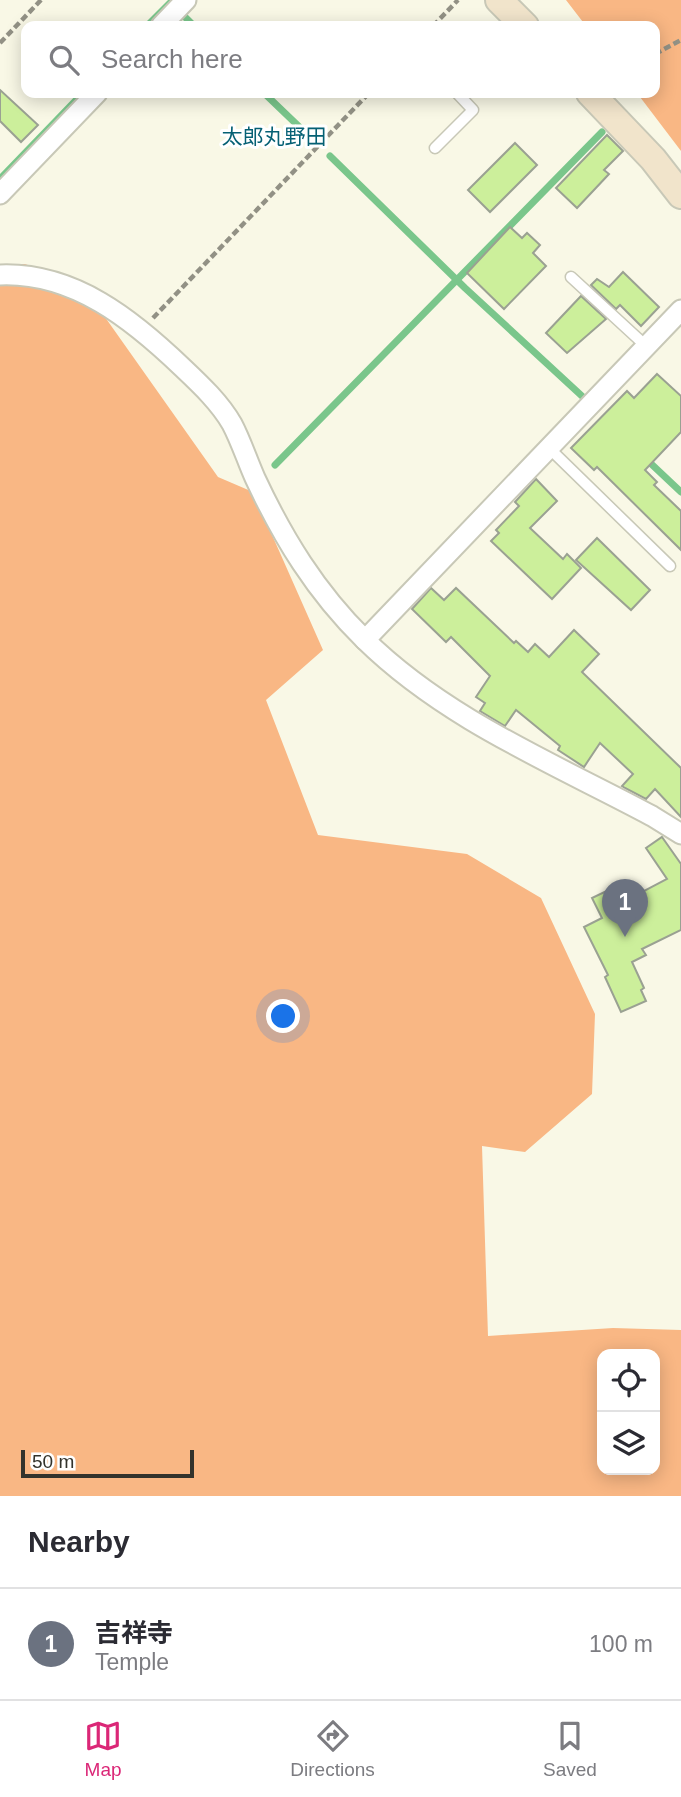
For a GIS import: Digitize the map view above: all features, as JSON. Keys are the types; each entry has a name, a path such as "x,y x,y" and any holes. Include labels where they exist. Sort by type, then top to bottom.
{"street":[{"path":"166,21 186,0"},
{"path":"499,0 520,21"},
{"path":"0,194 92,98"},
{"path":"595,98 653,159 681,195"},
{"path":"0,275 18,275 56,282 97,299 143,329 211,396 231,423 275,519 299,562 325,598 401,673 447,707 653,816 681,834"},
{"path":"365,640 681,310"}],"lane":[{"path":"435,148 473,110 462,98"},
{"path":"571,277 646,346"},
{"path":"549,448 670,566"}],"path":[{"path":"0,43 41,0"},
{"path":"438,21 458,0"},
{"path":"660,51 681,40"},
{"path":"143,329 364,98"}],"shaded area":[{"path":"566,0 681,0 681,151 641,98 660,98 660,21 582,21"},
{"path":"25,264 83,286 218,477 253,492 323,650 266,700 318,835 467,854 541,898 595,1014 592,1094 525,1152 482,1146 488,1336 613,1328 681,1330 681,1496 0,1496 0,265"}],"building":[{"path":"0,90 38,125 21,142 0,121"},
{"path":"607,135 623,151 604,170 609,174 577,208 556,188"},
{"path":"515,143 537,165 490,212 468,190"},
{"path":"510,227 522,238 527,233 540,245 533,253 546,266 504,309 467,273"},
{"path":"623,272 659,307 641,326 620,305 616,309 591,285 597,279 609,287"},
{"path":"581,296 606,319 567,353 546,333"},
{"path":"657,374 681,396 681,432 645,470 657,482 654,485 681,511 681,550 597,467 594,470 571,448 627,391 634,398"},
{"path":"536,479 557,501 530,528 563,559 567,554 581,568 552,599 491,541 499,533 496,530 519,506 515,502"},
{"path":"597,538 650,590 631,610 576,560"},
{"path":"431,588 444,600 456,588 514,643 516,641 528,652 535,644 549,657 574,630 599,654 582,672 681,768 681,817 655,789 646,799 622,786 633,774 600,743 584,767 558,750 560,746 516,710 505,726 480,711 485,703 476,697 490,676 451,637 446,642 412,609"},
{"path":"662,837 681,864 681,930 642,949 646,955 632,962 644,988 641,990 646,1001 621,1012 605,977 608,975 584,927 602,918 592,898 621,884 629,899 667,879 646,848"}],"waterway":[{"path":"152,21 170,3"},
{"path":"184,16 189,21"},
{"path":"0,179 78,98"},
{"path":"269,98 314,141"},
{"path":"275,465 602,132"},
{"path":"330,156 465,288 583,397"},
{"path":"646,459 681,492"}],"place":[{"name":"吉祥寺","path":"625,937"}],"district":[{"name":"太郎丸野田","path":"274,136"}]}
